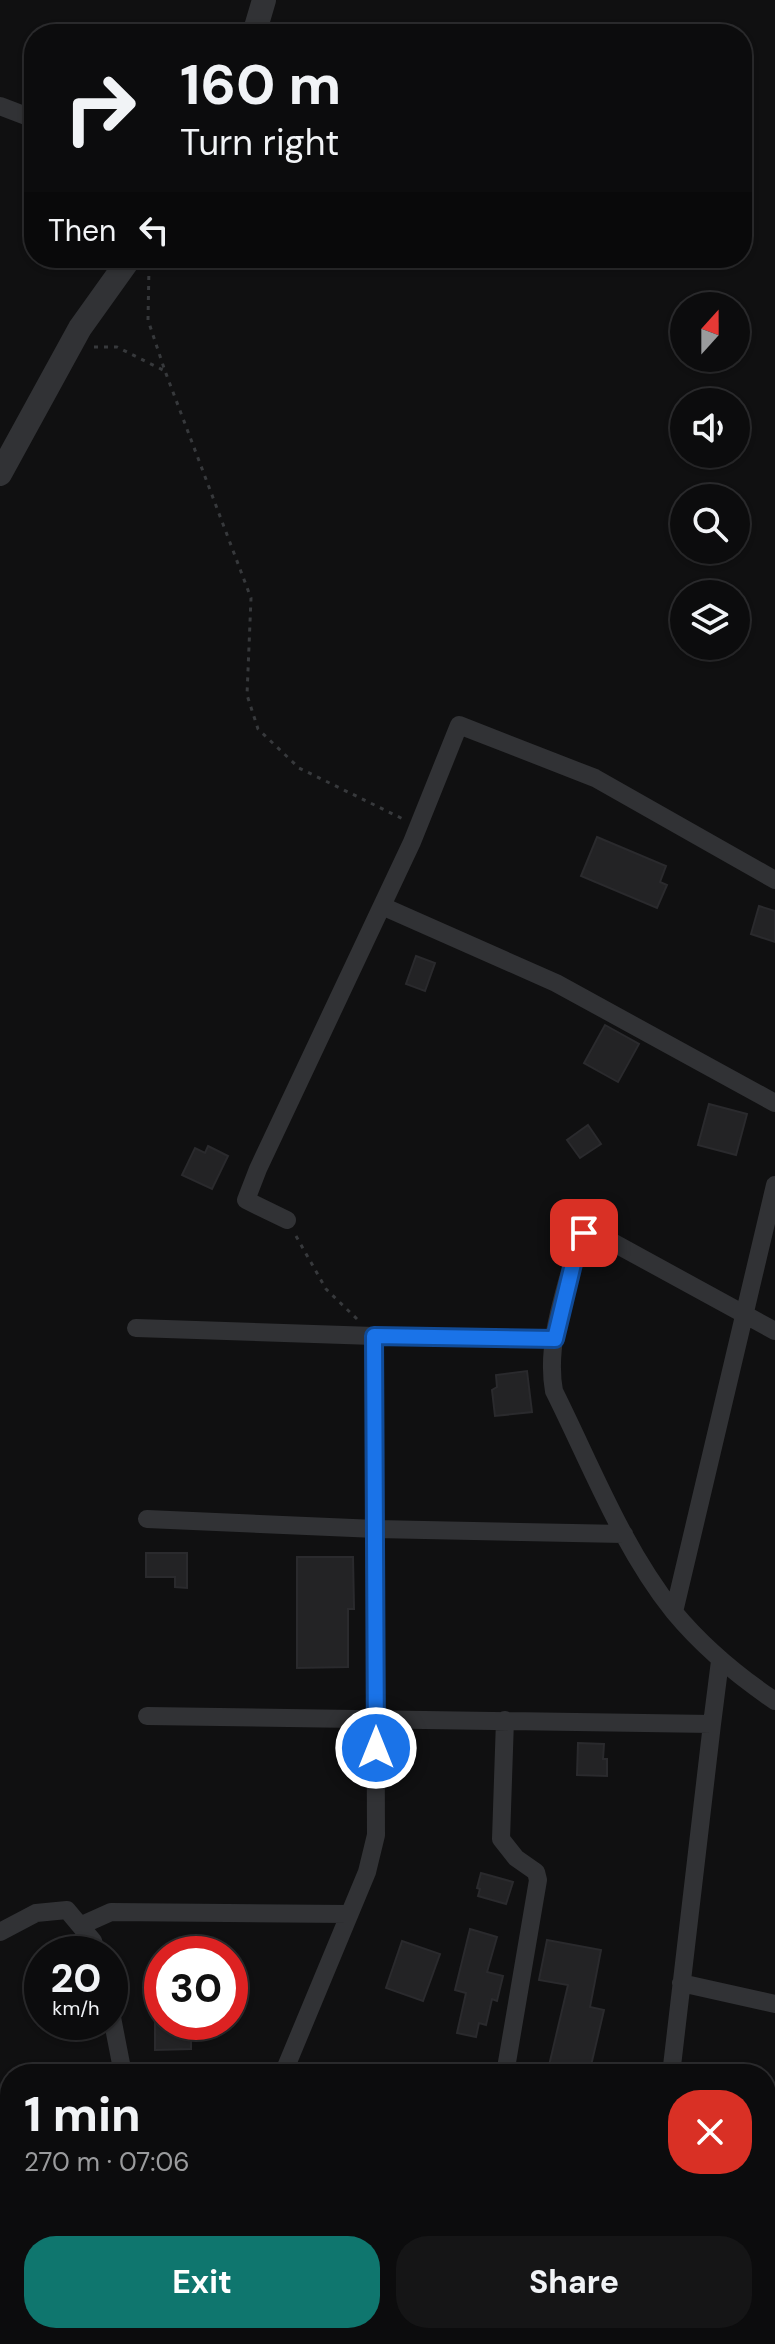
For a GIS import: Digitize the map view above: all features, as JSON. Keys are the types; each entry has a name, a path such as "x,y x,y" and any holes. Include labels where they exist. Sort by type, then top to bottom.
{"street":[{"path":"257,24 264,0"},
{"path":"0,106 24,115"},
{"path":"0,474 70,346 122,268"},
{"path":"287,1220 246,1200 412,842 459,725 595,778 775,880"},
{"path":"382,906 556,983 775,1103"},
{"path":"674,1612 775,1185"},
{"path":"775,1331 592,1231 584,1233 579,1239 555,1339 551,1374 554,1391 624,1534 674,1612 720,1661 775,1701"},
{"path":"136,1328 555,1339"},
{"path":"287,2064 367,1872 376,1835 374,1336"},
{"path":"147,1519 376,1529 624,1534"},
{"path":"672,2064 720,1661"},
{"path":"147,1716 712,1724"},
{"path":"505,1720 501,1839 516,1858 536,1872 538,1880 507,2064"},
{"path":"0,1932 36,1913 67,1910 90,1936"},
{"path":"82,1925 111,1912 349,1914"},
{"path":"681,1983 775,2004"},
{"path":"116,2040 121,2064"}],"path":[{"path":"149,268 148,320 251,598 247,695 258,729 299,768 406,820 412,842"},
{"path":"70,346 117,347 165,371"},
{"path":"287,1220 326,1289 374,1336"}],"building":[{"path":"597,837 666,866 660,882 667,885 657,908 581,876"},
{"path":"759,906 775,911 775,942 751,934"},
{"path":"416,956 435,963 425,991 406,984"},
{"path":"605,1025 639,1044 618,1082 584,1063"},
{"path":"709,1104 747,1114 736,1155 698,1145"},
{"path":"588,1125 601,1144 580,1158 567,1140"},
{"path":"208,1146 228,1156 212,1189 182,1175 195,1148 205,1153"},
{"path":"527,1371 532,1412 495,1416 492,1390 497,1387 496,1375"},
{"path":"146,1553 187,1553 187,1588 175,1587 175,1577 146,1577"},
{"path":"297,1557 353,1557 354,1609 348,1609 348,1667 297,1668"},
{"path":"578,1743 604,1744 607,1776 577,1775"},
{"path":"481,1873 513,1882 506,1904 478,1896"},
{"path":"470,1929 497,1937 487,1972 503,1976 497,2001 492,1999 486,2025 479,2023 476,2037 457,2033 466,1993 455,1990"},
{"path":"547,1940 601,1950 590,2007 604,2010 591,2064 549,2064 568,1985 539,1980"},
{"path":"402,1941 440,1954 423,2001 386,1988"},
{"path":"155,2040 191,2040 191,2049 155,2050"}],"route":[{"path":"376,1748 374,1336 555,1339 579,1239 584,1233"}]}
